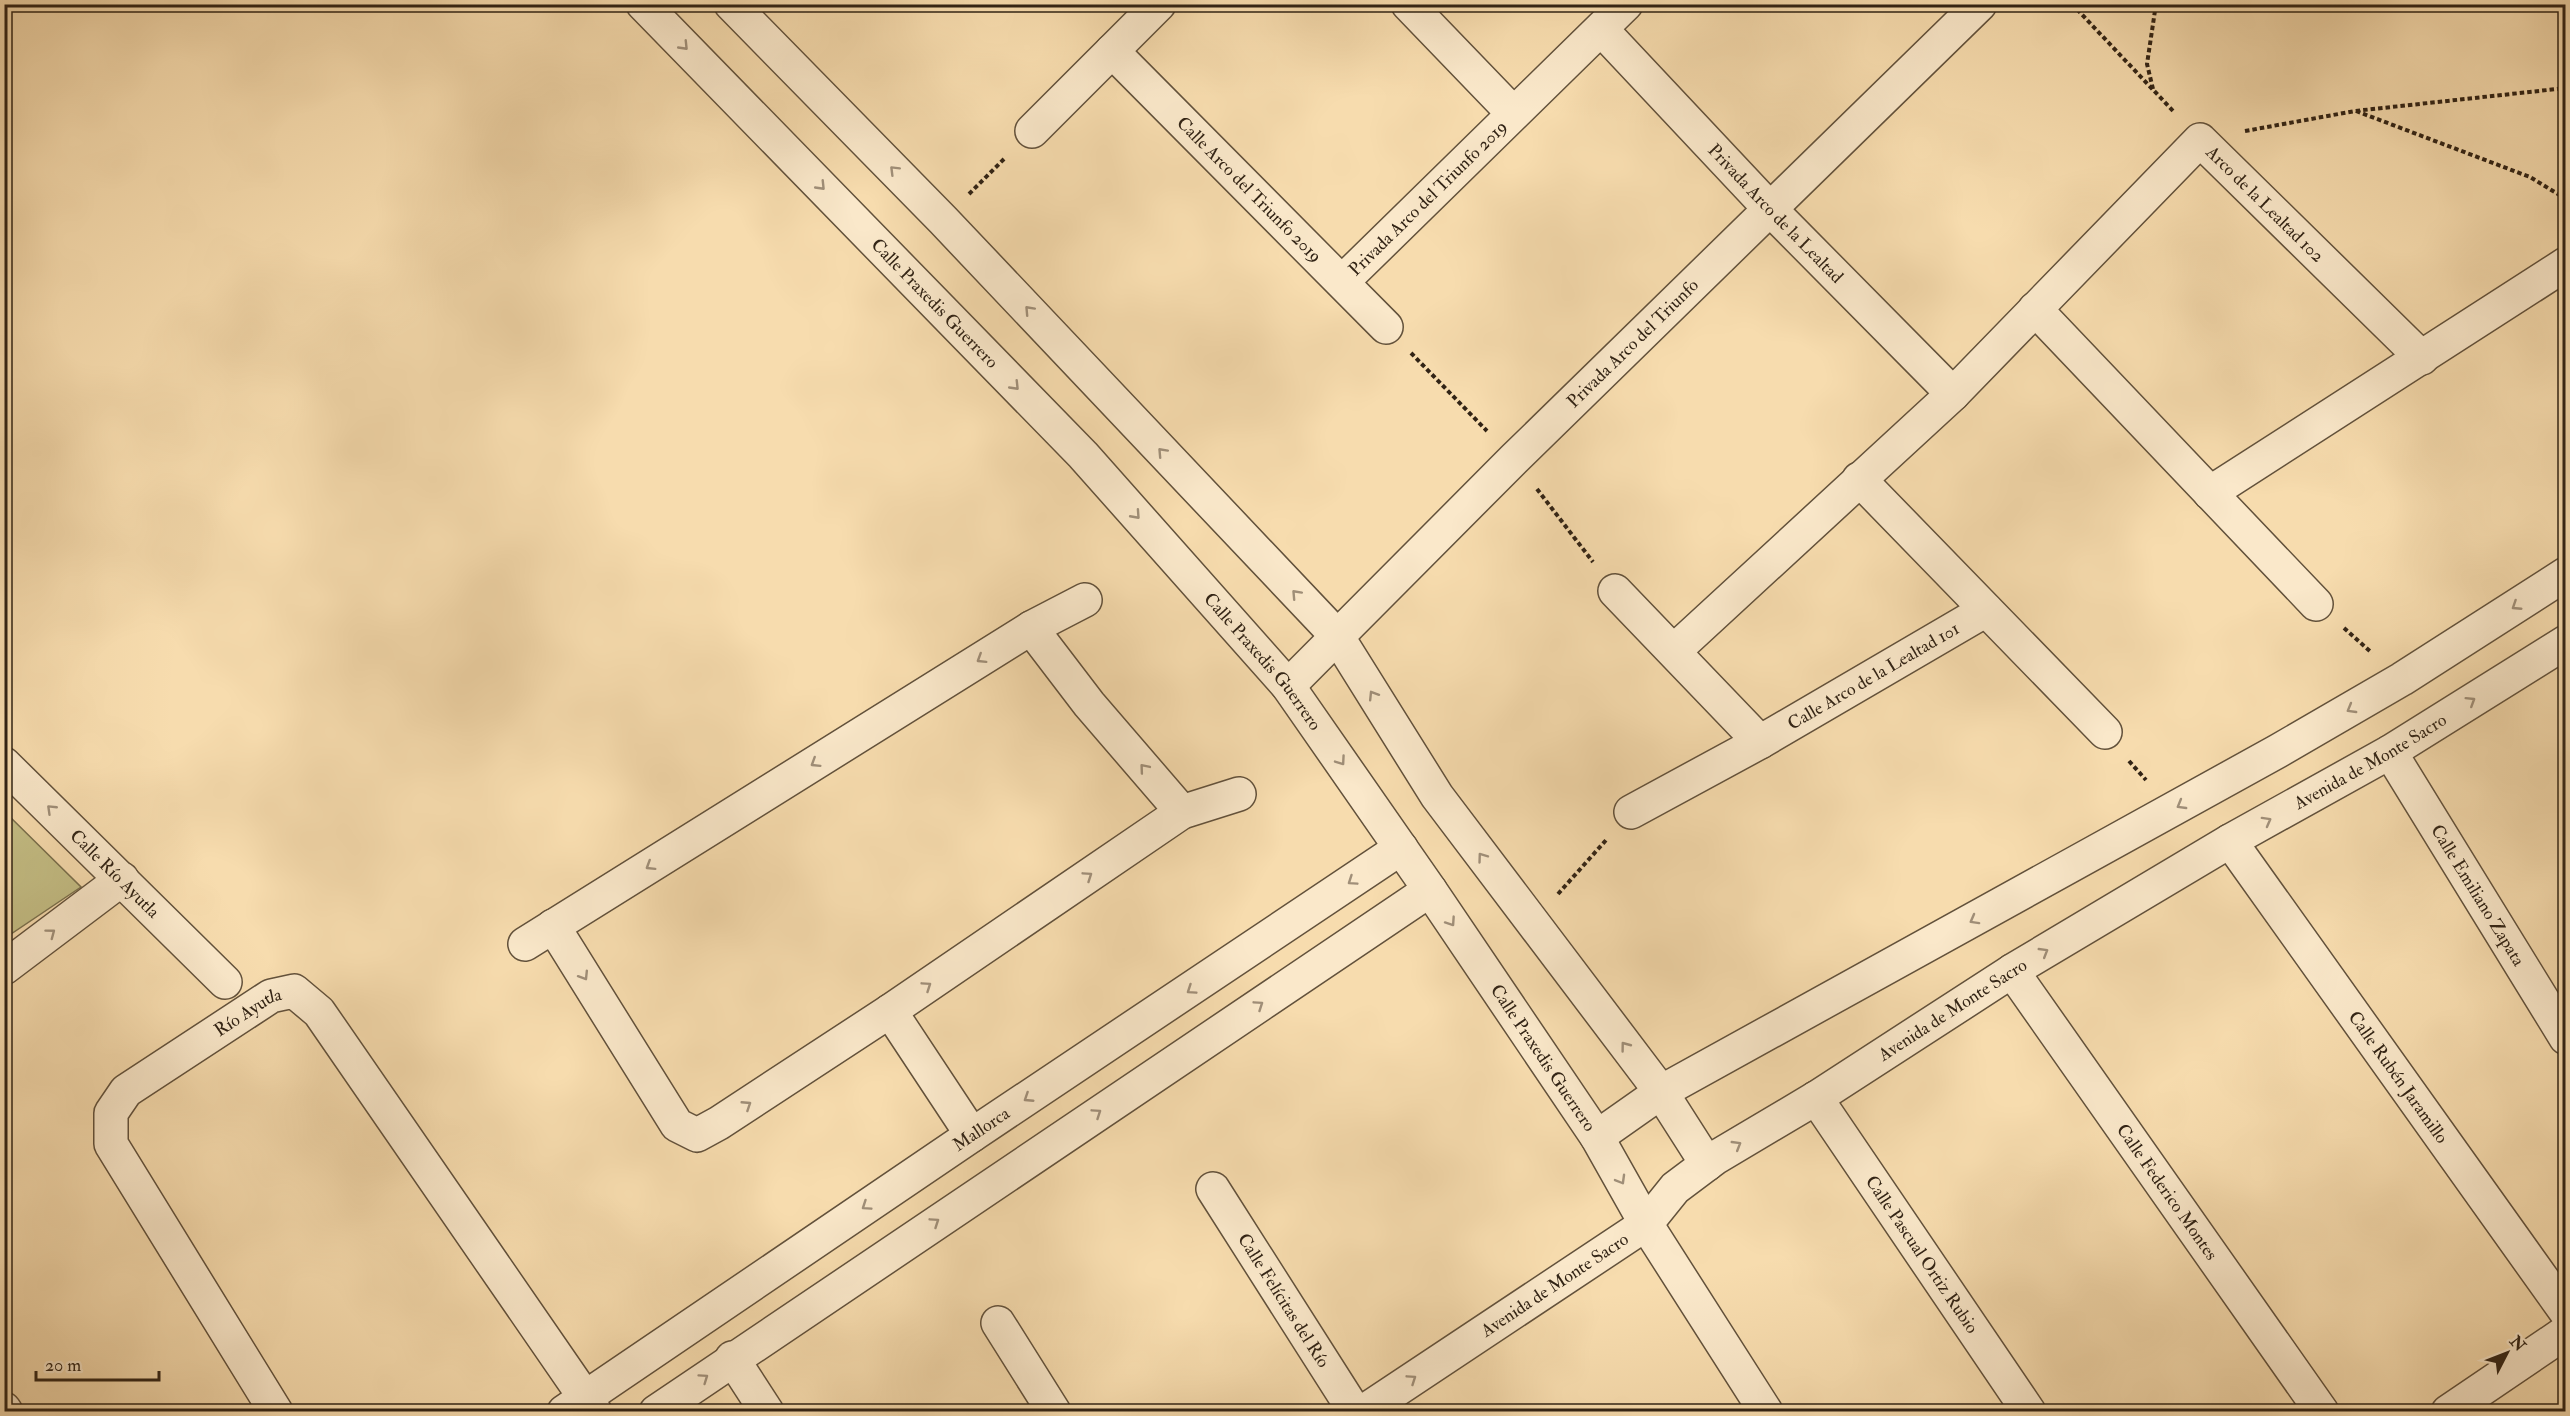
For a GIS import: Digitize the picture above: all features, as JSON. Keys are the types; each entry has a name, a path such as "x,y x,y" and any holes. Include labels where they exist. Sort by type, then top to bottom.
{"street":[{"name":"Calle Praxedis Guerrero","path":"644,4 1083,455 1288,686 1430,890 1597,1137 1646,1224 1766,1412"},
{"path":"731,4 943,220 1336,636 1437,796 1661,1092 1707,1164"},
{"path":"1032,131 1159,4"},
{"name":"Privada Arco del Triunfo 2019","path":"1408,4 1513,113"},
{"name":"Privada Arco del Triunfo 2019","path":"1342,282 1626,4"},
{"name":"Privada Arco del Triunfo","path":"1288,686 1514,459 1980,4"},
{"name":"Privada Arco de la Lealtad","path":"1601,28 1771,210 1953,394"},
{"name":"Calle Arco del Triunfo 2019","path":"1113,51 1386,327"},
{"name":"Arco de la Lealtad 102","path":"1953,394 2200,140 2422,358"},
{"path":"2210,493 2565,264"},
{"path":"2035,309 2316,604"},
{"path":"1674,651 1953,394"},
{"path":"1859,479 2105,732"},
{"path":"1597,1137 1661,1092 2172,811 2403,679 2565,574"},
{"path":"1615,591 1760,742"},
{"path":"525,944 1030,628 1085,600"},
{"name":"Calle Arco de la Lealtad 101","path":"1630,812 1760,742 1986,610"},
{"path":"1030,628 1089,704 1182,812"},
{"name":"Avenida de Monte Sacro","path":"1363,1412 1646,1224 1675,1188 1707,1164 1816,1098 2012,971 2230,841 2390,752 2565,642"},
{"name":"Calle Emiliano Zapata","path":"2390,752 2565,1038"},
{"name":"Calle Río Ayutla","path":"4,764 225,982"},
{"path":"553,926 677,1125 697,1135 890,1011 1182,812 1239,794"},
{"name":"Calle Rubén Jaramillo","path":"2230,841 2565,1312"},
{"name":"Mallorca","path":"582,1407 972,1135 1401,848"},
{"path":"4,968 122,879"},
{"path":"656,1412 732,1358 1430,890"},
{"name":"Calle Federico Montes","path":"2012,971 2322,1412"},
{"name":"Río Ayutla","path":"276,1412 111,1144 111,1113 126,1091 272,996 294,991 319,1012 582,1407"},
{"path":"890,1011 972,1135"},
{"path":"1095,1054 1124,1095"},
{"name":"Calle Pascual Ortiz Rubio","path":"1816,1098 2030,1412"},
{"name":"Calle Felícitas del Río","path":"1213,1189 1355,1412"},
{"path":"998,1323 1054,1412"},
{"path":"2448,1412 2565,1332"},
{"path":"732,1358 767,1412"}],"path":[{"path":"2073,4 2200,140 2355,111 2565,88"},
{"path":"2153,89 2147,63 2156,4"},
{"path":"2355,111 2530,177 2565,199"},
{"path":"943,220 1032,131"},
{"path":"2316,604 2403,679"},
{"path":"2105,732 2172,811"},
{"path":"1532,924 1630,812"}],"shaded area":[{"path":"5,812 81,887 4,938"}]}
